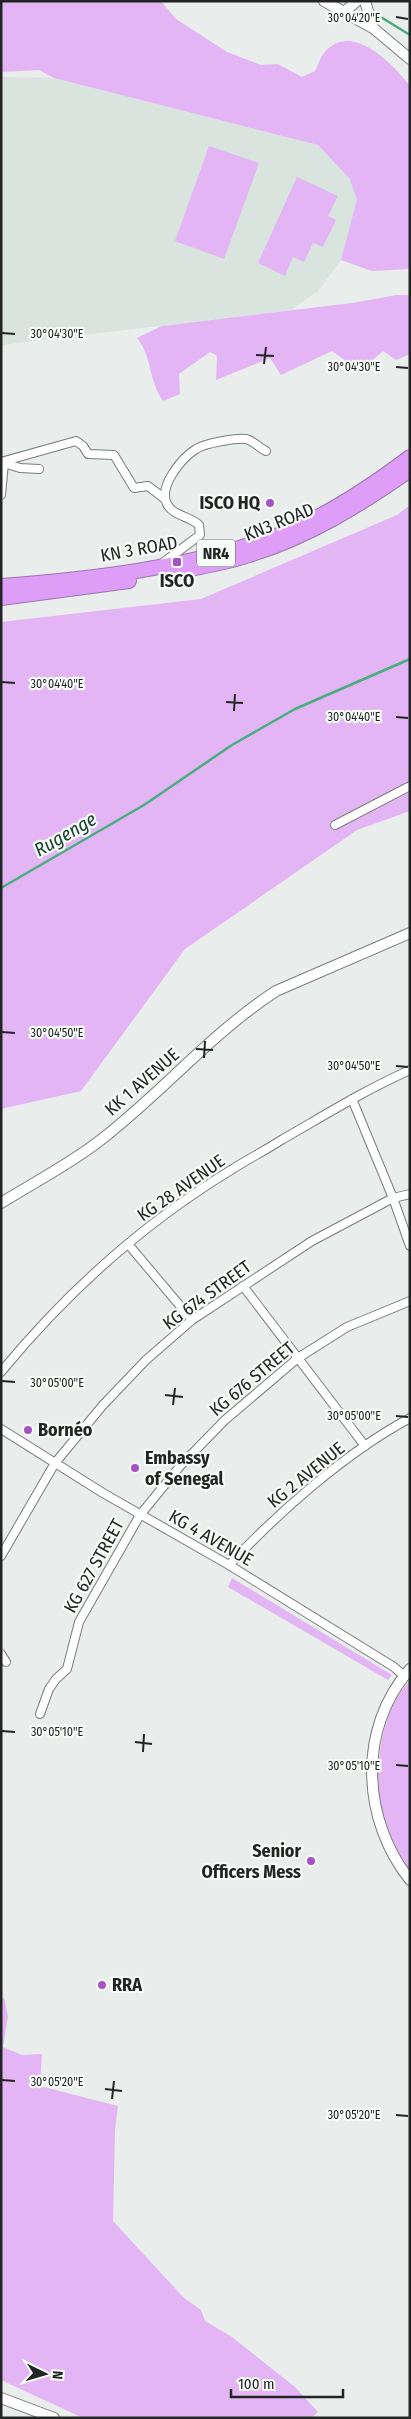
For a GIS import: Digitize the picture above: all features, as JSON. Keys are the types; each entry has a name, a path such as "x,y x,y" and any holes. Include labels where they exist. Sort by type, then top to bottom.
{"highway":[{"name":"KN 3 ROAD","path":"1,586 50,583 156,568 277,536 325,513 383,477 410,457"},
{"name":"KN3 ROAD","path":"1,598 153,577 250,555 302,536 410,470"}],"main road":[{"path":"324,1 373,28 410,59"},
{"path":"344,12 357,1"},
{"path":"365,1 373,28"},
{"name":"KK 1 AVENUE","path":"1,1203 98,1142 224,1031 265,998 276,991 410,933"},
{"path":"407,1673 385,1711 372,1751 372,1782 376,1811 384,1838 397,1864 410,1880"},
{"path":"1,2398 52,2417"}],"street":[{"path":"165,498 165,490 170,478 196,449 212,443 246,439 266,451"},
{"path":"2,462 76,441 83,446 88,454 114,455 134,488 150,487 165,498 173,511 196,522 201,531 197,538 156,568"},
{"path":"2,462 20,468 39,469"},
{"path":"1,496 2,462"},
{"path":"335,825 410,786"},
{"name":"KG 28 AVENUE","path":"1,1372 36,1329 73,1292 128,1244 181,1203 230,1170 352,1099 410,1070"},
{"path":"352,1099 393,1198 410,1246"},
{"name":"KG 674 STREET","path":"1,1556 55,1463 132,1374 192,1320 312,1240 393,1198 410,1194"},
{"path":"128,1244 192,1320"},
{"path":"243,1286 365,1446"},
{"name":"KG 676 STREET","path":"140,1515 181,1465 225,1420 298,1358 347,1327 410,1301"},
{"name":"KG 2 AVENUE","path":"229,1566 273,1521 365,1446 410,1418"},
{"name":"KG 4 AVENUE","path":"1,1428 140,1515 407,1673"},
{"name":"KG 627 STREET","path":"40,1714 49,1690 66,1669 79,1622 140,1515"},
{"path":"1,1654 6,1662"}],"shaded area":[{"path":"1,1 161,1 176,19 227,52 261,65 278,64 302,77 315,71 324,53 335,44 346,41 370,48 393,66 410,86 410,269 372,271 341,260 357,199 349,178 318,145 54,78 39,70 1,72"},
{"path":"1,77 54,78 318,145 349,178 357,199 341,260 318,291 291,310 1,345"},
{"path":"209,146 259,163 224,259 175,241"},
{"path":"297,177 338,196 328,216 336,220 323,247 313,243 304,262 293,257 285,276 258,263"},
{"path":"397,295 410,295 410,354 396,360 383,351 368,364 352,365 332,351 281,375 270,358 216,380 217,358 216,355 210,352 179,374 180,394 163,401 155,385 146,353 137,338 162,326 352,303"},
{"path":"410,505 410,811 357,830 185,949 81,1091 1,1109 1,622 201,599 397,515"},
{"path":"232,1578 392,1675 388,1680 228,1587"},
{"path":"410,1680 410,1872 393,1848 386,1834 378,1793 378,1778 383,1733 387,1719 394,1703"},
{"path":"1,1997 4,1998 8,2016 3,2047 22,2055 42,2054 40,2086 118,2106 115,2130 113,2221 184,2298 201,2310 205,2321 232,2337 295,2387 318,2412 311,2418 83,2418 1,2380"}],"waterway":[{"path":"371,11 410,35"},
{"name":"Rugenge","path":"1,888 144,805 232,745 295,709 410,659"}],"place":[{"name":"ISCO HQ","path":"270,503"},
{"name":"ISCO","path":"177,562"},
{"name":"Bornéo","path":"28,1430"},
{"name":"Embassy of Senegal","path":"135,1468"},
{"name":"Senior Officers Mess","path":"311,1861"},
{"name":"RRA","path":"102,1985"}]}
